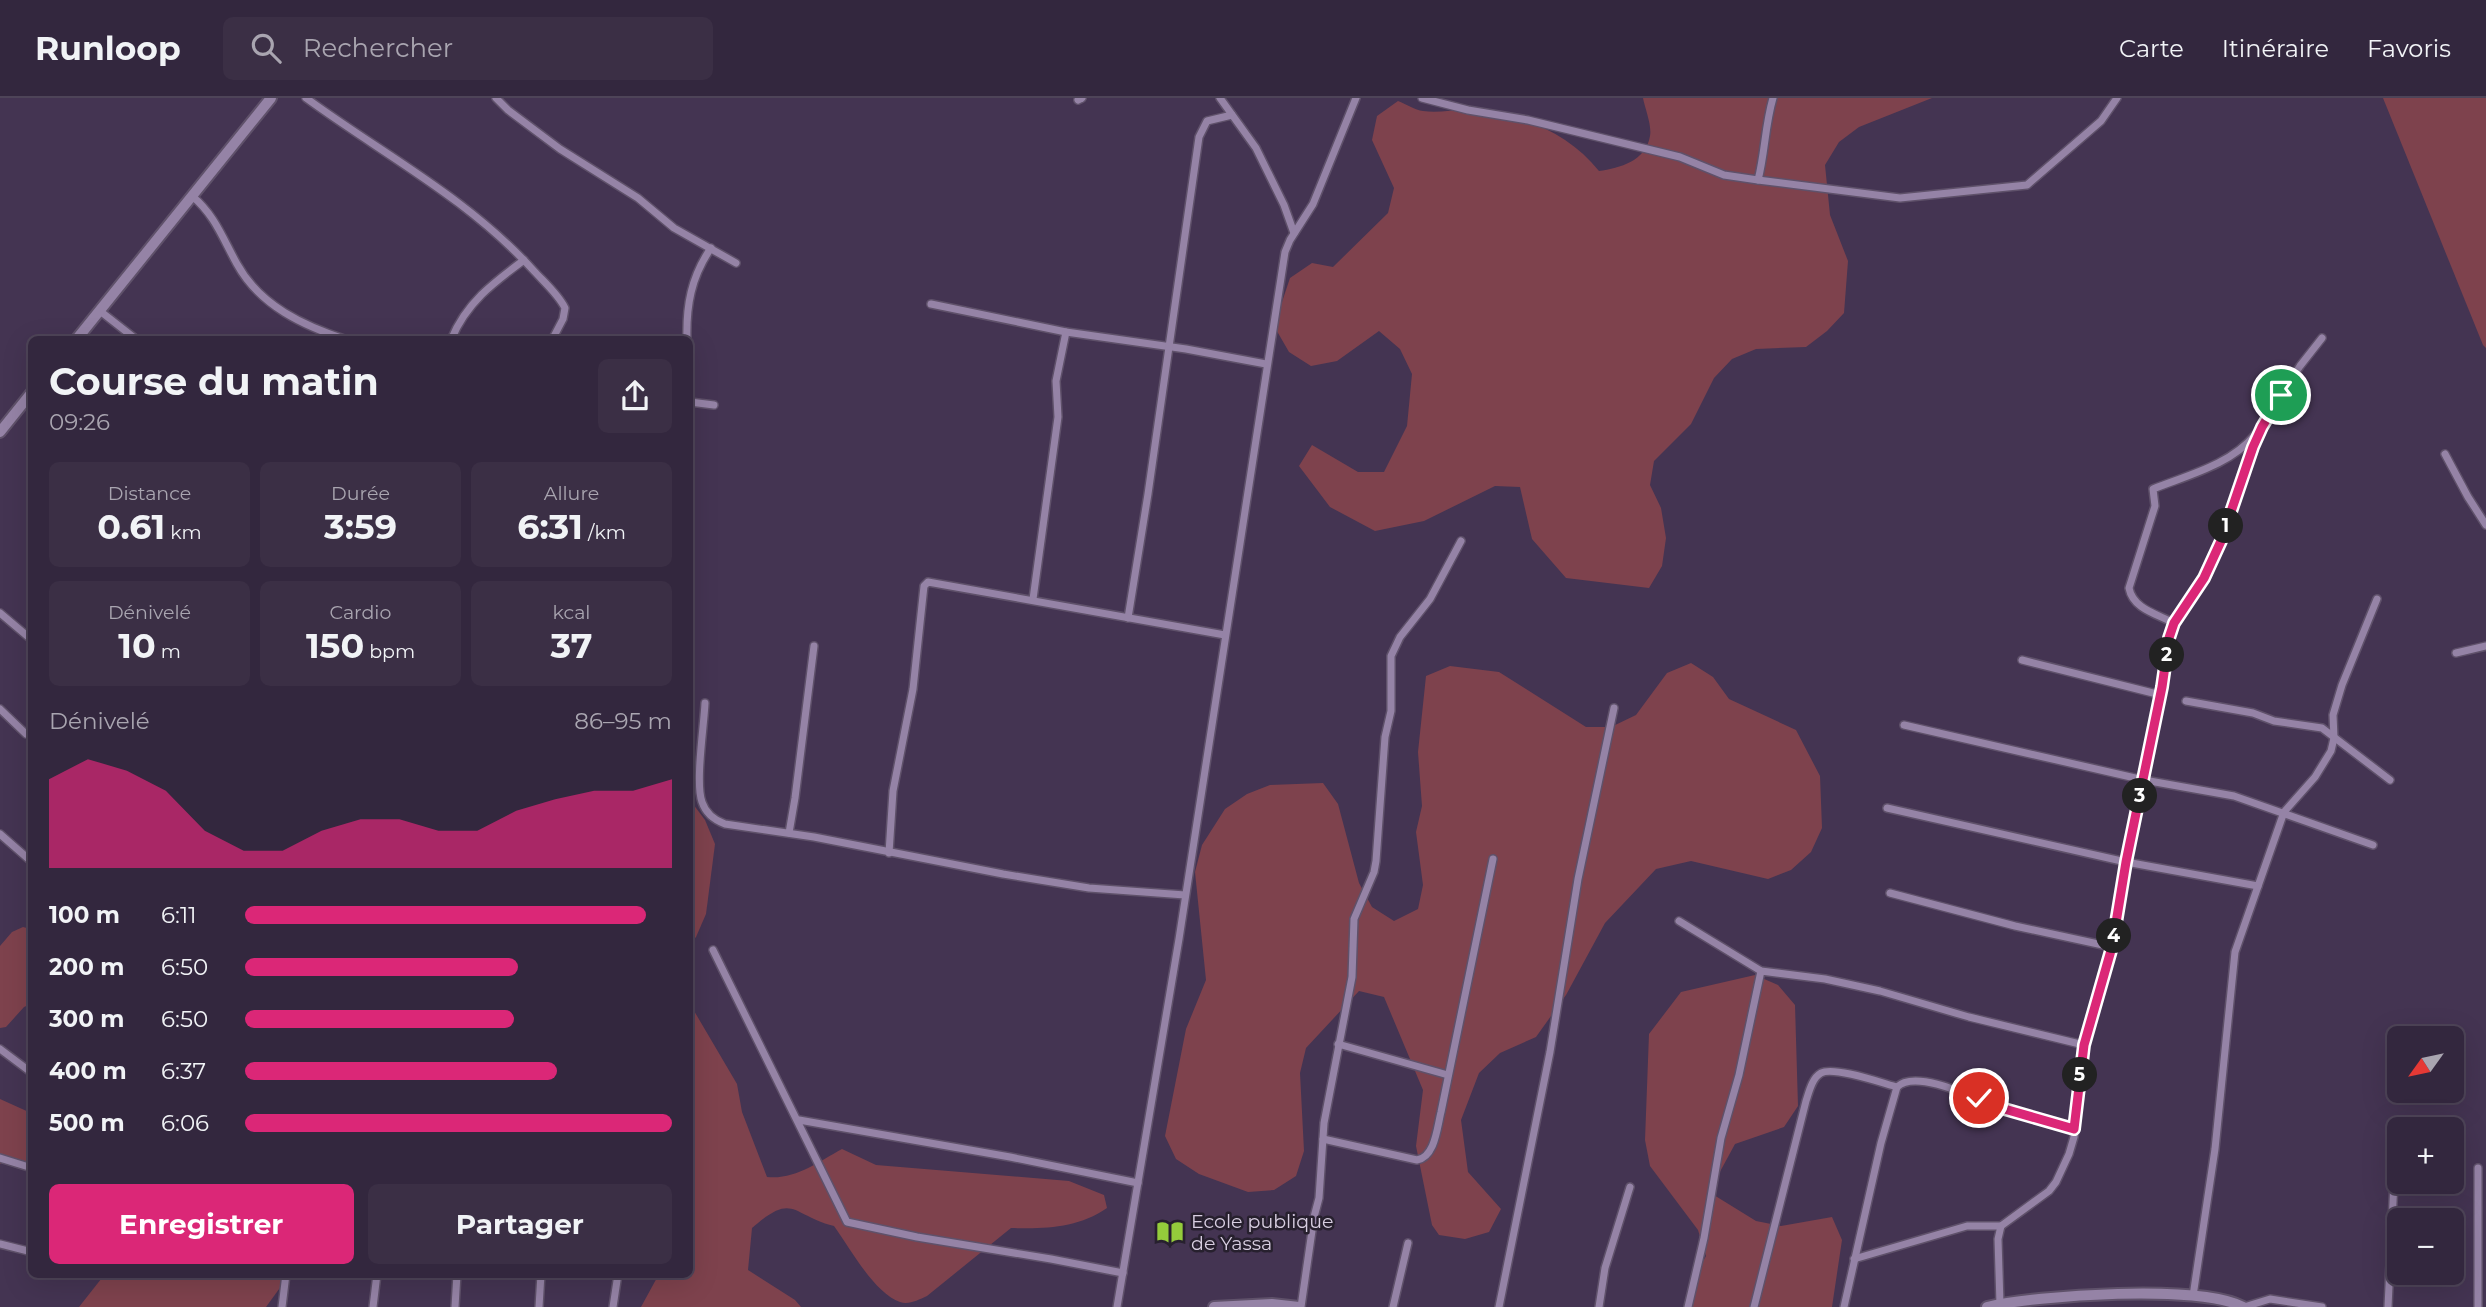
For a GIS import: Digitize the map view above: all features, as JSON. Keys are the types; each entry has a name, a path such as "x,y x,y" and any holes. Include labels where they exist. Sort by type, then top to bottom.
{"main road":[{"path":"79,336 271,98"},
{"path":"0,432 28,397"},
{"path":"1987,1307 2058,1298 2193,1296 2231,1301 2243,1307"},
{"path":"1213,1307 1295,1307"}],"street":[{"path":"306,98 436,185 496,231 565,308 564,319 554,336"},
{"path":"496,98 560,149 638,198 682,233 736,263"},
{"path":"1220,98 1256,148 1284,205 1294,233"},
{"path":"1117,1307 1185,895 1285,252 1312,204 1356,98"},
{"path":"1422,98 1448,106 1528,120 1680,157 1724,175 1900,198 2027,185 2101,121 2117,98"},
{"path":"1448,106 1455,98"},
{"path":"1758,180 1764,157 1766,121 1773,98"},
{"path":"1128,618 1199,137 1207,121 1232,115"},
{"path":"192,196 212,216 239,268 267,300 306,325 336,336"},
{"path":"687,336 689,297 700,265 711,248"},
{"path":"452,336 463,314 474,301 524,260"},
{"path":"931,304 1066,332 1266,364"},
{"path":"100,312 132,336"},
{"path":"1032,599 1058,417 1056,381 1066,332"},
{"path":"2174,623 2137,605 2129,588 2155,506 2154,489 2220,462 2243,449 2262,427 2300,366 2322,338"},
{"path":"693,402 714,405"},
{"path":"1854,1259 1967,1226 2001,1226 2049,1191 2056,1182 2069,1154 2084,1045 2112,947 2126,862 2161,695 2169,638 2174,623 2204,578 2221,541 2262,427"},
{"path":"2445,454 2486,525"},
{"path":"1295,1307 1319,1198 1323,1139 1352,977 1354,919 1376,861 1385,737 1391,711 1391,656 1400,637 1430,599 1461,541"},
{"path":"889,853 894,783 913,690 926,583 931,581 1225,635"},
{"path":"2193,1296 2215,1149 2235,952 2284,812 2315,777 2331,751 2334,738 2333,715 2342,685 2377,599"},
{"path":"0,613 28,637"},
{"path":"789,833 814,646"},
{"path":"2456,653 2486,646"},
{"path":"2022,660 2161,695"},
{"path":"2186,701 2253,713 2274,721 2322,728 2390,780"},
{"path":"705,703 699,791 708,813 717,821 1089,888 1185,895"},
{"path":"1499,1307 1550,1052 1578,879 1614,708"},
{"path":"0,709 26,734"},
{"path":"1904,725 2144,780 2213,791 2284,812 2373,845"},
{"path":"1887,808 2126,862 2258,886"},
{"path":"0,834 28,858"},
{"path":"1323,1139 1417,1160 1425,1157 1432,1148 1493,859"},
{"path":"1890,893 2015,926 2112,947"},
{"path":"1679,921 1761,971 1825,979 1880,991 1969,1017 2084,1045"},
{"path":"713,950 850,1224 1123,1273"},
{"path":"1688,1307 1704,1238 1721,1138 1739,1075 1761,971"},
{"path":"1338,1044 1448,1074"},
{"path":"0,1049 28,1070"},
{"path":"1754,1307 1806,1101 1815,1078 1820,1073 1835,1071 1897,1087"},
{"path":"1844,1307 1881,1143 1897,1087 1902,1082 1915,1080 1933,1084 1979,1098 2001,1108 2074,1129"},
{"path":"799,1120 1010,1157 1138,1184"},
{"path":"0,1158 28,1167"},
{"path":"2478,1307 2479,1168"},
{"path":"1599,1307 1605,1268 1630,1187"},
{"path":"2388,1307 2393,1194"},
{"path":"2000,1304 1998,1239 2001,1226"},
{"path":"1393,1307 1408,1243"},
{"path":"0,1244 28,1251"},
{"path":"282,1307 286,1278"},
{"path":"373,1307 377,1278"},
{"path":"455,1307 457,1278"},
{"path":"538,1307 541,1278"},
{"path":"613,1307 617,1278"},
{"path":"2243,1307 2270,1299 2322,1307"}],"shaded area":[{"path":"1643,98 1932,98 1859,127 1839,142 1825,165 1830,215 1848,261 1844,313 1806,347 1756,349 1732,359 1714,378 1691,424 1654,461 1650,485 1661,508 1666,538 1662,566 1649,588 1566,578 1532,539 1520,487 1495,486 1424,521 1375,531 1330,507 1299,466 1312,445 1358,472 1384,472 1407,426 1412,374 1400,349 1379,331 1337,361 1311,366 1289,352 1274,326 1290,278 1312,263 1333,267 1388,213 1394,188 1372,140 1377,116 1398,101 1423,111 1466,110 1504,115 1540,126 1556,135 1572,145 1599,171 1631,162 1648,145 1649,122"},
{"path":"2383,98 2486,98 2486,348 2483,345"},
{"path":"1691,663 1713,677 1729,699 1796,730 1820,776 1822,828 1811,852 1791,870 1768,879 1691,861 1656,869 1605,923 1566,995 1536,1037 1500,1053 1479,1073 1461,1120 1468,1172 1501,1209 1489,1232 1465,1239 1439,1235 1432,1225 1416,1146 1423,1090 1384,997 1359,991 1306,1048 1300,1073 1304,1151 1296,1176 1274,1190 1248,1192 1199,1174 1176,1159 1165,1136 1186,1029 1206,980 1195,872 1202,845 1225,809 1247,794 1270,785 1323,783 1338,804 1359,883 1372,907 1394,921 1418,909 1423,885 1416,832 1422,806 1418,752 1426,676 1450,666 1499,672 1586,727 1611,727 1636,715 1667,673"},
{"path":"693,804 705,820 715,844 706,914 693,940"},
{"path":"23,927 28,928 28,1005 6,1027 0,1028 0,946 12,932"},
{"path":"1755,975 1778,985 1795,1005 1798,1106 1784,1127 1735,1144 1709,1192 1756,1221 1781,1226 1832,1217 1842,1240 1832,1307 1685,1307 1691,1283 1706,1256 1698,1230 1650,1166 1645,1140 1649,1034 1681,992"},
{"path":"693,1009 737,1084 742,1112 767,1177 797,1173 842,1149 876,1165 1069,1181 1104,1195 1107,1208 1085,1220 1061,1226 1011,1228 927,1296 907,1303 890,1297 872,1280 834,1226 785,1208 766,1217 752,1228 748,1270 795,1300 801,1307 641,1307 657,1278 693,1278"},
{"path":"0,1099 28,1112 28,1165 9,1158 0,1164"},
{"path":"102,1278 287,1278 266,1307 79,1307"}],"place":[{"name":"Ecole publique de Yassa","path":"1170,1232"}],"route":[{"path":"1979,1098 2028,1117 2074,1129 2084,1045 2112,947 2169,638 2174,623 2204,578 2221,541 2253,447 2281,395"}]}
